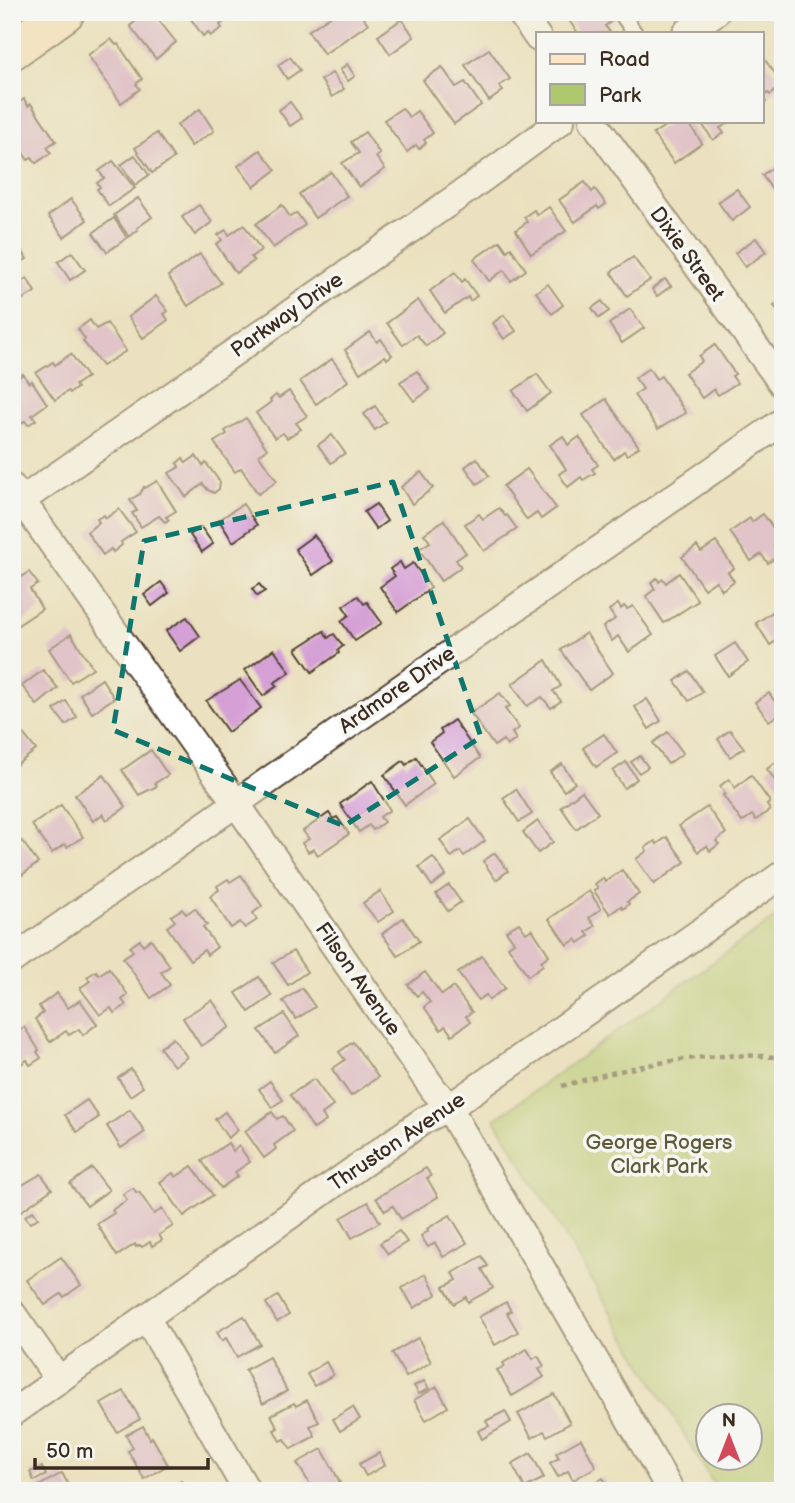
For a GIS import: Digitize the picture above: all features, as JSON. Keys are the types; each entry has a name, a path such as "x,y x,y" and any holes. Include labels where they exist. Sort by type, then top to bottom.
{"street":[{"path":"12,50 65,12"},
{"path":"688,24 716,12"},
{"name":"Parkway Drive","path":"15,498 456,198 560,122"},
{"name":"Dixie Street","path":"594,122 783,385"},
{"name":"Ardmore Drive","path":"12,960 783,421"},
{"name":"Filson Avenue","path":"15,498 236,803 434,1090 450,1107 671,1491"},
{"name":"Thruston Avenue","path":"12,1413 424,1120 450,1107 783,874"},
{"path":"12,1313 59,1380"},
{"path":"147,1319 247,1491"}],"lane":[{"path":"620,12 634,32"}],"path":[{"path":"562,1086 622,1069 663,1062 714,1057 783,1058"}],"highlighted area":[{"path":"393,482 481,737 344,826 113,730 144,541"}],"green space":[{"name":"George Rogers Clark Park","path":"783,912 783,1491 718,1491 707,1472 764,1472 764,1402 694,1402 694,1451 495,1119"}],"building":[{"path":"147,12 152,12 176,42 156,59 130,26"},
{"path":"186,12 225,12 229,18 220,25 222,28 210,36 208,32 203,36"},
{"path":"336,12 360,12 368,24 324,54 308,31"},
{"path":"563,12 614,12 617,17 605,26 610,32 577,32"},
{"path":"402,19 414,37 390,54 378,36"},
{"path":"111,39 118,44 142,79 136,84 140,89 121,103 88,55"},
{"path":"489,49 510,79 499,86 503,91 489,101 465,65"},
{"path":"290,57 300,70 287,79 278,65"},
{"path":"764,59 783,84 770,95 764,95"},
{"path":"347,64 355,76 348,81 340,70"},
{"path":"442,67 456,87 465,82 481,105 454,124 423,80"},
{"path":"332,73 344,89 332,97 321,80"},
{"path":"24,99 28,106 31,104 56,141 47,147 51,153 36,163 32,157 28,160 12,137 12,108"},
{"path":"290,102 302,118 290,126 279,110"},
{"path":"402,108 409,117 417,111 433,133 424,140 426,143 419,149 416,145 407,152 384,120"},
{"path":"200,109 214,131 191,146 177,125"},
{"path":"671,122 688,122 702,143 674,163 653,134"},
{"path":"701,122 730,122 720,128 724,133 713,140"},
{"path":"365,132 380,154 376,157 385,169 359,187 342,163 359,153 351,142"},
{"path":"157,133 174,158 152,173 135,148"},
{"path":"260,150 276,170 254,187 238,166"},
{"path":"135,155 149,175 135,185 121,165"},
{"path":"113,161 135,188 109,206 97,189 100,187 97,183 104,178 99,171"},
{"path":"783,161 783,184 773,191 762,175"},
{"path":"331,172 347,196 315,218 299,194"},
{"path":"585,182 592,192 595,189 606,204 599,209 597,206 575,222 559,200"},
{"path":"737,189 750,207 732,221 718,202"},
{"path":"138,198 152,217 129,237 114,215"},
{"path":"71,199 87,220 64,237 48,216"},
{"path":"199,205 212,222 195,235 182,217"},
{"path":"282,205 290,217 297,213 305,225 273,248 256,224"},
{"path":"549,207 566,231 531,254 516,230 527,222 524,217 534,210 537,215"},
{"path":"114,218 127,238 107,252 93,233"},
{"path":"244,225 261,250 251,257 254,261 236,273 216,244 222,240 218,235 226,230 229,235"},
{"path":"756,238 766,252 745,267 735,253"},
{"path":"500,241 507,251 511,248 526,270 511,281 504,270 489,281 474,259"},
{"path":"20,247 27,259 20,263 13,251"},
{"path":"72,252 85,270 70,280 58,262"},
{"path":"200,254 221,283 188,306 168,276"},
{"path":"633,257 650,280 627,296 611,272"},
{"path":"455,272 462,282 465,279 477,296 470,301 468,297 445,313 430,291"},
{"path":"27,278 35,292 23,299 15,285"},
{"path":"665,279 671,286 657,296 652,289"},
{"path":"548,284 563,305 552,314 536,292"},
{"path":"156,296 168,311 164,314 168,320 143,338 128,317"},
{"path":"783,299 783,318 774,306"},
{"path":"418,300 443,333 426,346 417,335 403,345 387,323"},
{"path":"602,301 609,311 599,318 592,308"},
{"path":"630,309 644,328 622,343 609,324"},
{"path":"504,315 516,331 504,339 493,323"},
{"path":"90,320 96,329 107,323 126,351 102,366 83,341 85,339 78,329"},
{"path":"370,332 377,342 381,339 392,355 387,359 385,356 360,373 345,350"},
{"path":"715,345 735,374 732,376 737,383 718,395 714,389 702,398 685,373 702,361 699,356"},
{"path":"71,354 87,377 75,385 77,388 55,400 36,373"},
{"path":"332,359 348,381 316,404 300,381"},
{"path":"649,368 656,379 661,376 686,413 658,429 634,395 643,389 635,378"},
{"path":"417,371 430,390 414,401 400,382"},
{"path":"23,374 29,383 32,381 47,404 32,415 36,420 28,425 25,421 14,429 12,382"},
{"path":"537,374 551,393 527,411 513,391"},
{"path":"289,391 307,416 296,423 301,429 287,438 283,433 275,438 256,413 276,395 279,398"},
{"path":"606,399 639,447 627,455 624,451 614,459 583,415"},
{"path":"375,406 386,422 375,430 364,414"},
{"path":"246,418 267,449 259,455 277,481 258,494 241,468 235,472 214,442 227,434 225,431"},
{"path":"332,435 345,453 331,463 318,445"},
{"path":"563,436 568,445 579,437 598,465 592,469 595,473 583,480 581,477 568,487 559,474 566,469 550,445"},
{"path":"196,456 203,466 206,463 220,482 219,489 214,493 203,484 186,497 169,473 179,467 177,463 183,458 186,463"},
{"path":"477,458 489,476 477,484 465,467"},
{"path":"527,469 556,508 541,519 537,513 527,520 503,486"},
{"path":"421,472 433,488 412,504 401,487"},
{"path":"157,481 176,511 166,517 169,520 165,522 159,516 141,527 132,513 137,511 130,500 140,494 144,487"},
{"path":"243,504 257,525 233,542 219,520"},
{"path":"376,504 387,521 376,529 364,512"},
{"path":"499,508 517,529 484,551 465,524 479,514 483,519"},
{"path":"119,509 136,532 121,542 122,545 113,552 111,549 103,555 87,532 99,522 97,519 104,515 106,518"},
{"path":"763,514 782,540 774,545 780,554 768,563 761,554 751,561 730,532 750,518 752,522"},
{"path":"444,520 466,553 456,560 461,567 441,581 419,549 430,542 424,534"},
{"path":"201,527 213,544 202,552 190,535"},
{"path":"314,535 333,561 313,575 295,549"},
{"path":"716,542 734,568 728,572 734,581 722,590 716,581 704,589 682,557 697,546 701,552"},
{"path":"400,562 404,569 413,563 431,588 398,612 380,587 395,576 390,569"},
{"path":"29,572 38,584 30,589 42,609 18,625 12,616 12,583"},
{"path":"679,573 698,601 664,623 646,596 655,589 651,582 657,578 659,582 663,579 666,583"},
{"path":"161,582 169,593 152,606 144,595"},
{"path":"259,584 265,591 257,596 252,589"},
{"path":"358,596 364,604 367,602 382,623 355,641 341,621 349,615 343,606"},
{"path":"618,604 621,609 624,606 627,609 633,606 653,635 629,652 618,636 612,641 603,627 615,619 609,610"},
{"path":"777,609 783,618 783,636 770,645 756,623"},
{"path":"187,617 200,636 180,651 166,631"},
{"path":"324,631 328,638 334,634 343,646 338,650 339,653 312,672 296,649"},
{"path":"586,633 613,673 589,690 561,650"},
{"path":"71,634 93,668 71,682 49,649"},
{"path":"735,643 748,662 728,676 715,656"},
{"path":"274,649 290,672 274,683 277,686 263,696 245,670"},
{"path":"546,660 561,686 553,691 561,701 551,708 542,697 527,706 512,684"},
{"path":"43,670 58,688 37,705 22,686"},
{"path":"689,671 703,692 689,701 675,681"},
{"path":"102,679 114,698 92,713 80,694"},
{"path":"240,680 261,708 228,732 206,701"},
{"path":"500,693 510,706 505,709 519,728 512,733 516,739 507,746 503,740 494,746 471,713"},
{"path":"769,693 782,712 769,721 755,702"},
{"path":"647,699 661,721 649,729 635,707"},
{"path":"66,701 77,717 66,725 54,710"},
{"path":"454,720 480,758 454,776 430,742"},
{"path":"730,730 744,748 730,757 718,739"},
{"path":"22,732 36,750 16,765 12,760 12,739"},
{"path":"668,732 683,753 668,764 653,743"},
{"path":"604,734 617,753 596,767 583,748"},
{"path":"151,750 168,775 155,783 157,786 139,795 122,770"},
{"path":"640,756 648,767 639,773 631,762"},
{"path":"416,757 434,784 405,805 384,775 403,761 406,765"},
{"path":"778,760 783,760 783,792 767,769"},
{"path":"626,762 637,779 624,788 613,771"},
{"path":"562,764 575,783 564,791 550,772"},
{"path":"104,775 126,807 107,820 103,814 93,821 75,795"},
{"path":"751,775 770,802 767,805 770,810 756,820 752,815 742,822 723,795 725,794 720,786 729,779 735,788"},
{"path":"372,781 390,810 380,817 384,822 373,830 369,825 359,832 340,804"},
{"path":"516,789 532,814 519,822 503,798"},
{"path":"582,791 598,813 576,829 561,807"},
{"path":"61,805 83,837 52,853 32,825"},
{"path":"707,807 726,833 716,841 719,844 710,851 707,846 698,852 679,826"},
{"path":"329,813 333,819 337,817 349,834 318,855 314,849 308,852 302,843 309,839 303,831"},
{"path":"470,819 485,841 464,856 460,851 451,857 440,840"},
{"path":"538,821 553,842 538,853 523,832"},
{"path":"667,837 685,862 654,884 636,859 647,851 645,848"},
{"path":"22,841 38,863 14,881 12,848"},
{"path":"495,853 508,871 496,880 483,861"},
{"path":"433,857 446,875 432,886 419,867"},
{"path":"622,870 639,894 627,902 629,904 623,909 621,906 610,914 594,891 598,888 595,884 603,878 605,882"},
{"path":"241,875 262,906 253,913 257,920 245,928 240,922 231,928 210,896 219,890 217,886"},
{"path":"449,885 461,902 448,911 436,894"},
{"path":"380,891 394,911 378,922 363,903"},
{"path":"589,891 601,909 589,918 595,926 586,932 589,936 579,943 576,939 567,945 549,919"},
{"path":"195,908 207,925 203,927 217,947 207,955 204,950 190,960 167,927 175,921 171,916 182,909 186,914"},
{"path":"403,918 419,941 398,956 382,934"},
{"path":"519,923 526,933 532,929 549,955 541,961 543,965 528,976 508,946 514,942 506,931"},
{"path":"151,939 170,966 161,972 170,985 151,998 123,958 133,951 130,947 140,940 143,945"},
{"path":"293,951 307,972 288,985 273,963"},
{"path":"482,956 505,988 489,1000 486,995 478,1000 458,973"},
{"path":"109,968 128,995 122,1000 126,1005 114,1013 111,1008 100,1015 80,988 90,981 87,977 96,971 99,975"},
{"path":"425,972 442,995 453,987 472,1012 466,1016 470,1022 452,1035 445,1026 441,1030 424,1007 430,1002 422,992 417,996 408,985"},
{"path":"259,977 272,996 249,1012 236,993"},
{"path":"302,988 315,1007 296,1019 283,1001"},
{"path":"57,993 68,1008 80,1000 97,1024 83,1035 79,1029 69,1035 66,1031 50,1042 35,1019 43,1013 39,1006"},
{"path":"212,1000 230,1027 201,1046 183,1018"},
{"path":"284,1014 299,1036 275,1053 259,1030"},
{"path":"24,1027 41,1058 30,1065 27,1060 12,1070 12,1036"},
{"path":"173,1038 187,1057 174,1066 160,1048"},
{"path":"353,1042 378,1077 351,1096 332,1069 345,1060 339,1052"},
{"path":"131,1069 143,1087 130,1096 118,1078"},
{"path":"314,1079 333,1106 322,1114 326,1121 314,1129 290,1095"},
{"path":"270,1081 283,1100 272,1107 259,1089"},
{"path":"87,1100 99,1117 77,1132 65,1115"},
{"path":"130,1110 145,1132 121,1148 107,1126"},
{"path":"225,1112 238,1130 228,1138 215,1119"},
{"path":"272,1112 277,1119 283,1116 293,1131 274,1145 276,1149 264,1158 245,1131"},
{"path":"228,1143 233,1151 239,1146 250,1162 235,1172 238,1176 221,1188 202,1161"},
{"path":"192,1166 213,1195 184,1216 160,1182 173,1173 176,1177"},
{"path":"92,1168 109,1190 87,1206 70,1184"},
{"path":"426,1168 431,1176 427,1178 438,1197 401,1219 393,1206 385,1211 376,1198"},
{"path":"41,1174 52,1189 16,1215 12,1210 12,1191"},
{"path":"133,1188 139,1192 154,1214 162,1209 173,1226 159,1235 162,1240 152,1246 150,1242 142,1247 136,1247 135,1244 117,1256 97,1224 127,1200 123,1194"},
{"path":"368,1202 380,1222 352,1238 341,1218"},
{"path":"33,1211 38,1218 30,1223 25,1216"},
{"path":"450,1215 467,1243 443,1257 435,1243 428,1247 421,1236 427,1229"},
{"path":"399,1231 407,1242 388,1254 380,1243"},
{"path":"482,1256 488,1266 482,1269 493,1288 468,1302 466,1297 454,1304 444,1287 457,1280 453,1273"},
{"path":"61,1257 81,1285 64,1297 61,1294 45,1305 27,1280"},
{"path":"426,1274 437,1294 414,1308 402,1288"},
{"path":"278,1296 289,1315 277,1322 266,1303"},
{"path":"506,1302 511,1311 507,1313 518,1332 495,1345 479,1317"},
{"path":"244,1316 260,1344 237,1357 226,1338 222,1341 217,1332"},
{"path":"418,1338 431,1362 406,1377 392,1353"},
{"path":"527,1349 533,1359 538,1356 544,1366 539,1369 544,1377 512,1396 497,1370 505,1366 503,1363"},
{"path":"269,1357 287,1391 263,1404 245,1370"},
{"path":"326,1362 333,1375 314,1386 307,1374"},
{"path":"424,1381 429,1389 419,1394 414,1386"},
{"path":"437,1387 448,1407 426,1420 414,1400"},
{"path":"124,1391 140,1419 117,1432 101,1404"},
{"path":"554,1394 570,1423 547,1436 544,1431 532,1438 518,1414"},
{"path":"307,1400 319,1422 310,1426 315,1436 291,1449 285,1439 280,1441 274,1430 278,1428 271,1415 294,1403 296,1406"},
{"path":"353,1407 360,1419 340,1431 333,1419"},
{"path":"505,1411 511,1422 482,1439 478,1431 489,1426 486,1421"},
{"path":"143,1426 168,1465 144,1479 128,1451 133,1448 126,1435"},
{"path":"581,1439 596,1467 573,1480 568,1471 558,1477 550,1463 559,1458 556,1453"},
{"path":"322,1449 340,1482 324,1491 314,1491 297,1463"},
{"path":"379,1453 385,1465 366,1476 359,1464"},
{"path":"531,1453 544,1478 525,1488 512,1464"},
{"path":"42,1467 46,1475 34,1481 30,1472"},
{"path":"62,1473 72,1491 37,1491 35,1488"},
{"path":"603,1478 611,1491 580,1491"},
{"path":"181,1481 186,1489 164,1491"}]}
